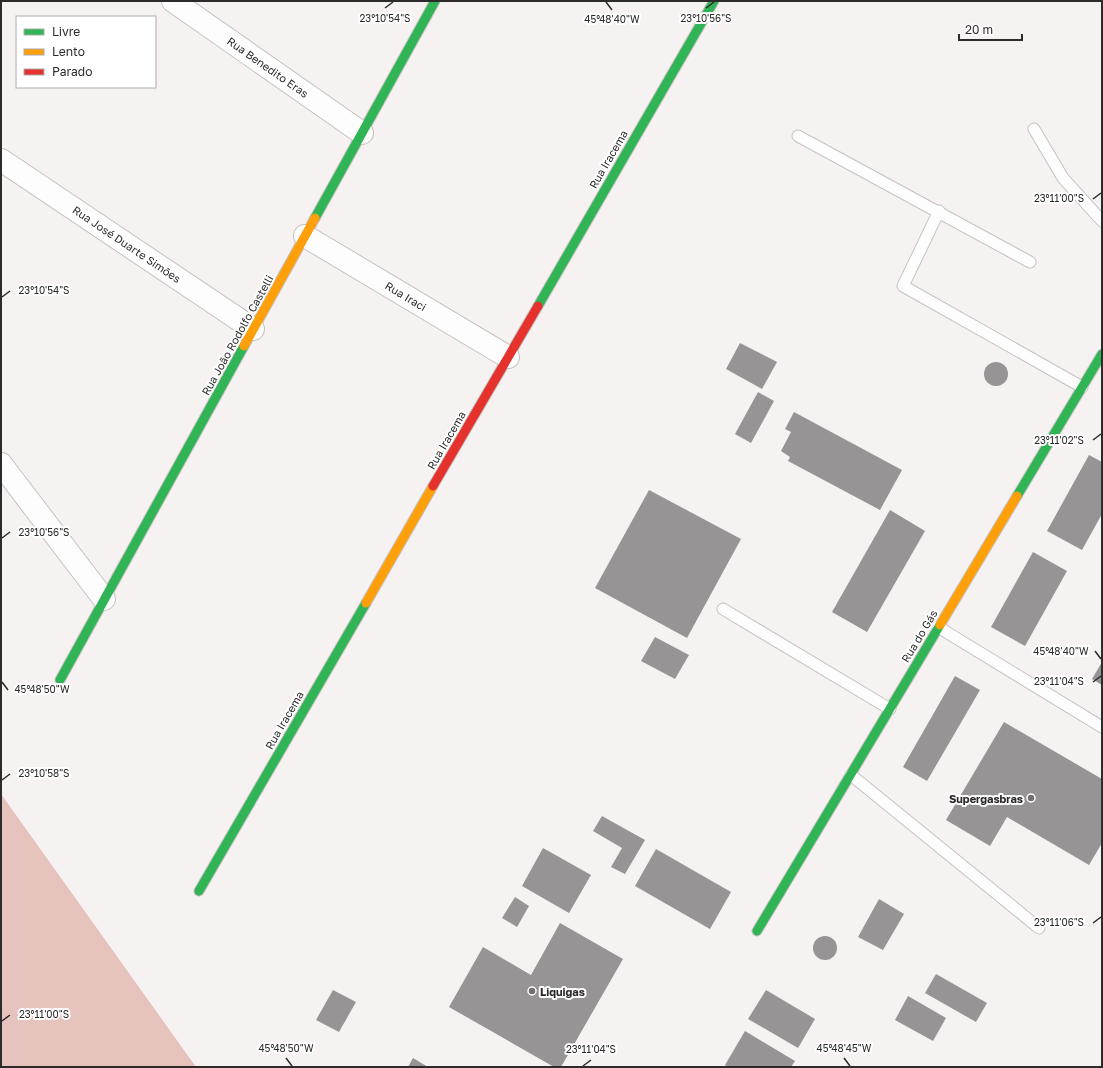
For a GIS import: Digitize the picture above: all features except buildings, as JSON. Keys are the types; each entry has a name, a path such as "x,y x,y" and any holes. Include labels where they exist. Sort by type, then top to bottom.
{"street":[{"name":"Rua Benedito Eras","path":"173,1 362,133"},
{"name":"Rua João Rodolfo Castelli","path":"60,680 435,1"},
{"name":"Rua Iracema","path":"199,891 714,1"},
{"name":"Rua José Duarte Simões","path":"1,160 253,329"},
{"name":"Rua Iraci","path":"305,236 508,357"},
{"name":"Rua do Gás","path":"757,932 1102,354"},
{"path":"1,464 104,599"}],"lane":[{"path":"1034,129 1063,178 1102,221"},
{"path":"798,136 1030,262"},
{"path":"939,212 903,286 1082,387"},
{"path":"724,609 890,709"},
{"path":"938,628 1102,727"},
{"path":"850,775 1039,928"}],"shaded area":[{"path":"1,794 196,1067 1,1067"}],"traffic: fast":[{"path":"315,218 435,1"},
{"path":"538,306 714,1"},
{"path":"60,680 244,346"},
{"path":"1017,496 1102,354"},
{"path":"199,891 366,603"},
{"path":"757,931 940,625"}],"traffic: slow":[{"path":"244,346 315,218"},
{"path":"366,603 433,486"},
{"path":"940,625 1017,496"}],"traffic: jam":[{"path":"433,486 538,306"}],"place":[{"name":"Supergasbras","path":"1031,798"},
{"name":"Liquigas","path":"532,991"}]}
